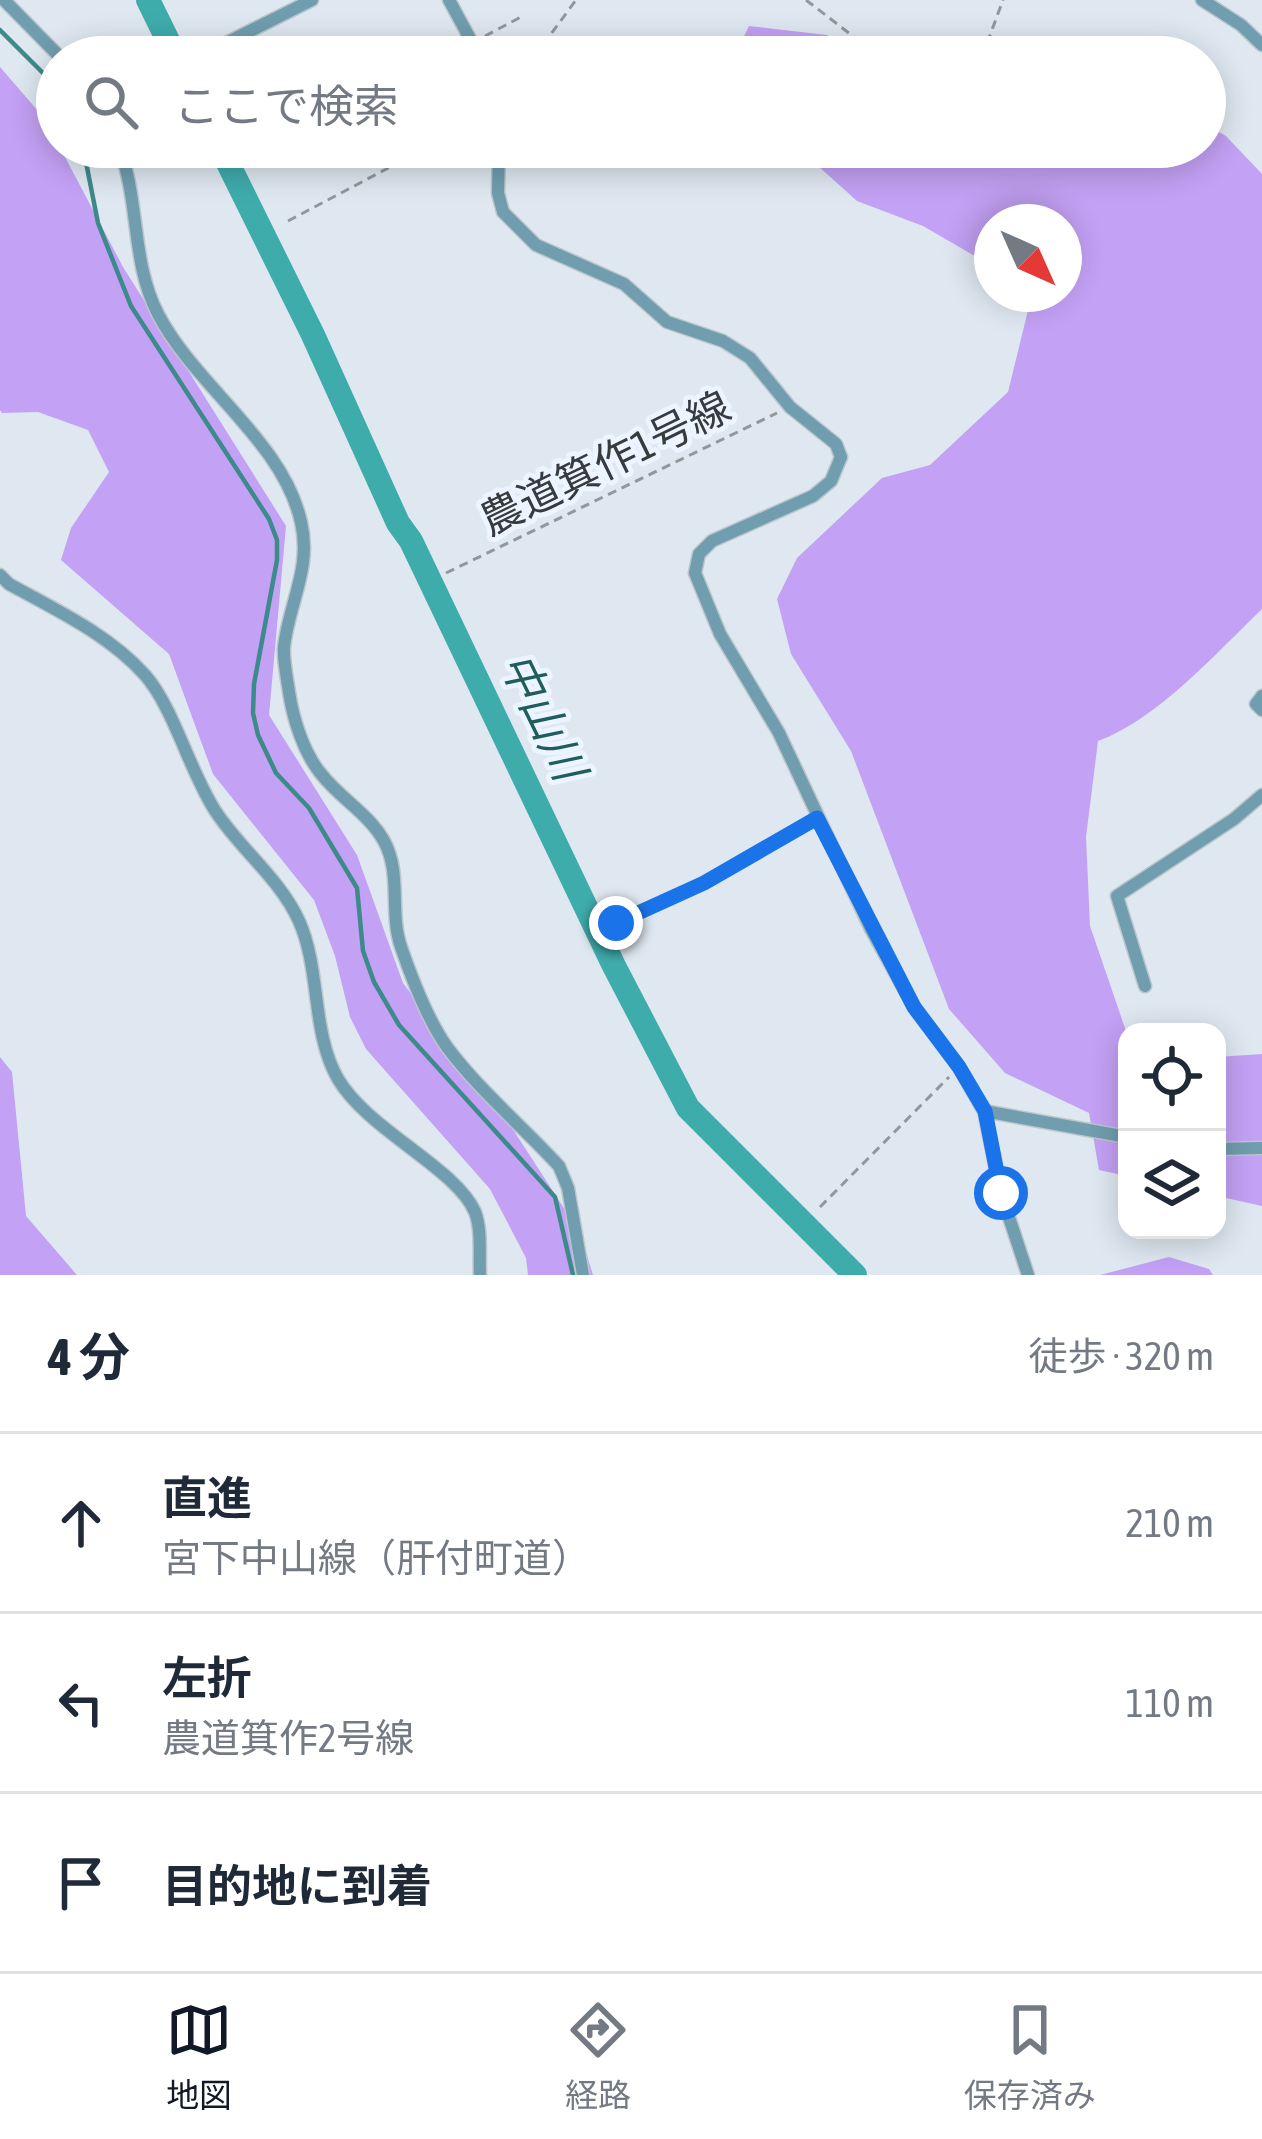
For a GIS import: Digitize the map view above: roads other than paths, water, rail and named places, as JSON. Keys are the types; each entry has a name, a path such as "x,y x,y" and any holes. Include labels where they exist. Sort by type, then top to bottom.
{"street":[{"path":"4,0 39,36"},
{"path":"242,36 312,0"},
{"path":"449,0 469,36"},
{"path":"1202,0 1262,45"},
{"path":"127,168 144,282 155,309 191,365 253,434 286,485 301,520 306,562 284,648 290,698 308,755 385,842 394,868 394,916 400,944 445,1045 559,1166 568,1188 583,1275"},
{"path":"499,168 503,212 536,245 624,284 667,322 723,341 750,358 790,407 836,444 841,458 831,481 813,496 712,541 699,554 694,573 720,634 779,733 914,1007 985,1111 1001,1193 1028,1275"},
{"path":"0,575 100,635 147,677 217,814 298,919 337,1078 386,1132 467,1198 478,1222 480,1275"},
{"path":"1262,696 1256,704 1262,710"},
{"path":"1144,986 1117,896 1234,819 1262,795"},
{"path":"985,1111 1118,1135"},
{"path":"1226,1149 1262,1148"}],"waterway":[{"name":"中山川","path":"148,0 166,36"},
{"path":"0,30 36,66"},
{"path":"87,168 98,223 131,306 269,519 277,540 254,684 258,735 276,773 309,808 357,888 363,951 374,982 399,1025 555,1197 573,1275"},
{"name":"中山川","path":"230,168 398,523 411,541 614,966 688,1108 855,1275"}]}
